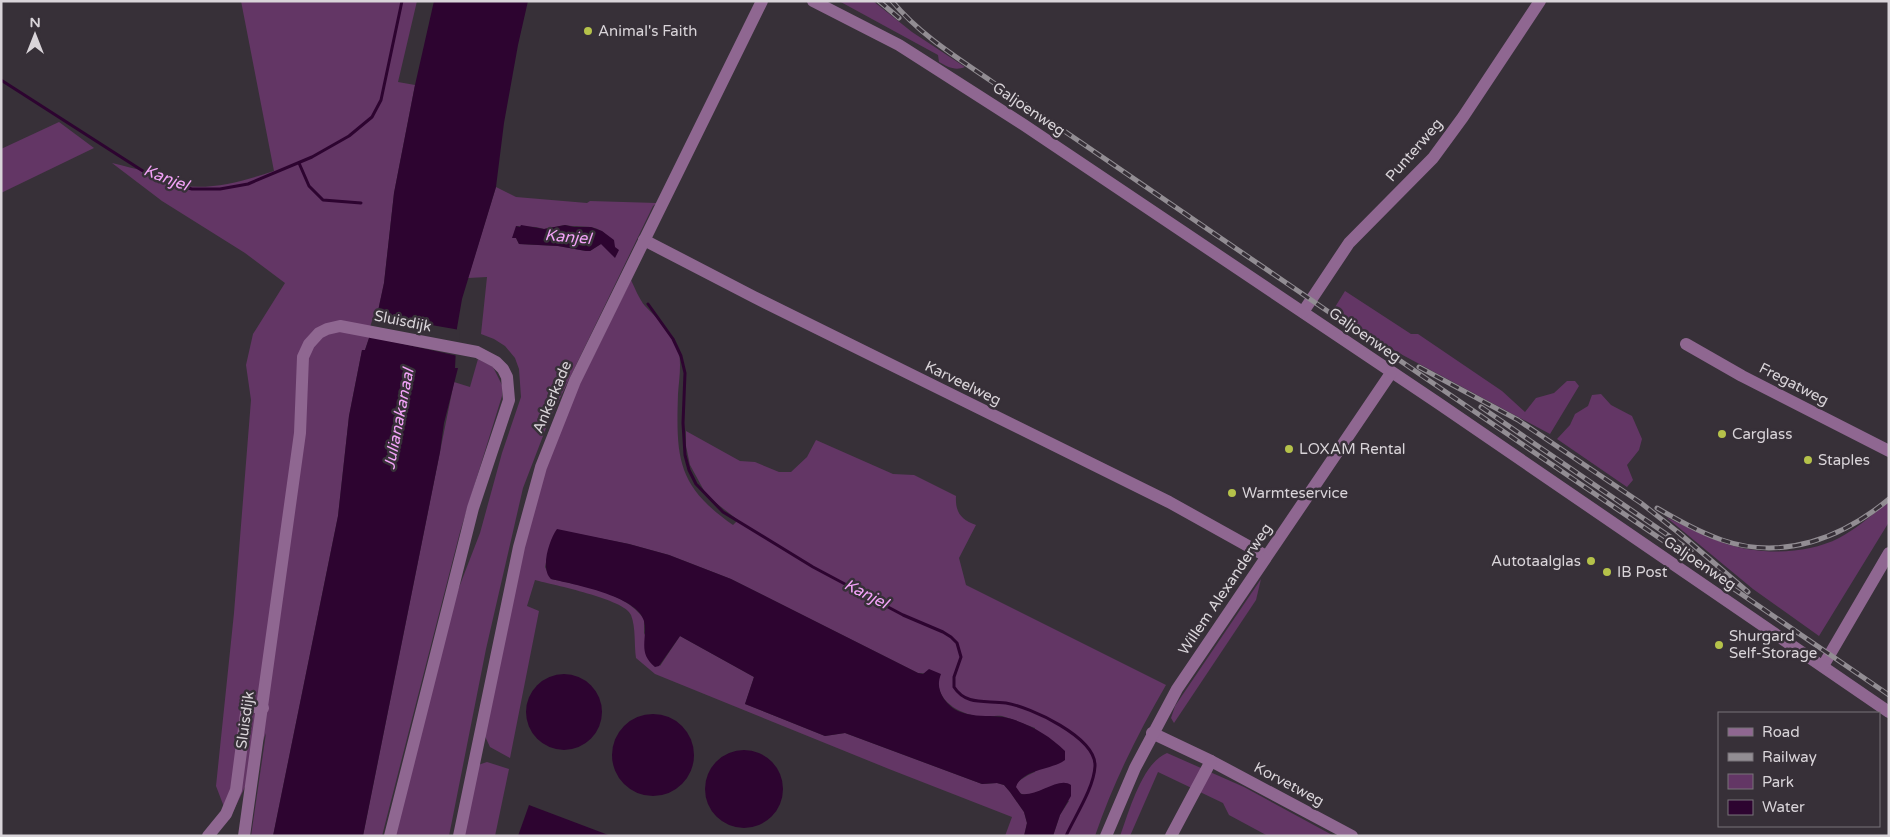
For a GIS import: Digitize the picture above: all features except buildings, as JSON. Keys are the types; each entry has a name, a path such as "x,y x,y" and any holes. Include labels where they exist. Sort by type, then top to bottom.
{"street":[{"name":"Ankerkade","path":"459,836 518,547 541,467 575,381 762,1"},
{"name":"Galjoenweg","path":"813,1 899,45 955,80 1303,312 1889,712"},
{"name":"Punterweg","path":"1303,312 1349,243 1432,158 1463,117 1540,1"},
{"name":"Karveelweg","path":"644,240 754,297 1169,502 1266,556"},
{"name":"Sluisdijk","path":"244,836 300,432 303,357 305,349 318,333 332,328 350,327 477,352 496,362 503,369 507,377 509,400 473,508 390,836"},
{"name":"Fregatweg","path":"1686,344 1742,376 1889,451"},
{"name":"Willem Alexanderweg","path":"1106,836 1134,768 1177,689 1391,373"},
{"path":"1823,666 1889,553"},
{"path":"208,836 226,814 236,790 247,706 263,708"},
{"name":"Korvetweg","path":"1152,733 1211,761 1352,836"},
{"path":"1171,836 1211,761"}],"green space":[{"path":"241,1 417,1 398,82 415,85 394,193 384,283 378,311 365,350 362,350 349,416 338,516 273,836 251,836 266,733 245,787 229,820 216,786 234,613 251,400 246,365 253,334 285,283 245,253 162,201 112,163 145,172 162,181 190,187 233,183 274,171"},
{"path":"839,1 873,1 912,32 965,67 955,68 942,64 939,62 938,55"},
{"path":"59,122 94,148 1,193 1,149"},
{"path":"496,187 516,197 587,203 590,201 657,203 653,206 548,423 523,488 486,649 449,836 392,836 453,603 480,533 502,453 521,397 519,369 515,358 505,346 481,334 487,277 468,278","holes":["565,225 597,229 605,234 615,247 601,244 590,251 586,251 558,246 519,244 516,238 516,226 544,229"]},
{"path":"631,280 643,303 668,330 678,348 680,365 677,416 680,453 690,483 700,497 714,511 733,525 738,520 707,496 690,465 686,446 686,431 740,461 755,462 779,472 791,472 807,457 816,440 893,474 914,475 956,496 960,515 966,521 976,525 959,558 966,585 1166,685 1127,759 1095,836 1053,836 1060,815 1069,801 1038,794 1024,795 1015,788 1019,782 1035,772 1035,728 1002,716 982,717 965,713 944,699 940,691 940,674 918,673 731,579 669,555 629,544 557,530 551,542 545,567 551,579 602,591 625,602 636,610 644,619 644,633 660,666 680,636 754,677 745,704 825,736 845,733 982,784 997,783 1004,785 1024,812 1027,823 1024,836 1005,836 1012,817 655,674 636,658 633,620 626,609 603,598 535,580 527,606 539,611 510,758 490,747 482,730 532,499 564,416"},
{"path":"1345,291 1411,334 1418,334 1502,391 1525,412 1536,398 1554,393 1567,381 1575,381 1579,386 1550,434 1397,352 1332,312"},
{"path":"478,359 493,367 502,385 502,396 460,532 382,836 363,836 454,382 470,387"},
{"path":"1601,394 1611,405 1632,416 1642,439 1639,450 1627,465 1633,480 1627,487 1557,439 1570,425 1575,414 1588,406 1592,395"},
{"path":"1889,501 1889,522 1819,636 1753,589 1666,517 1730,545 1771,551 1800,550 1839,538"},
{"path":"1261,579 1256,600 1174,723 1171,718 1175,706"},
{"path":"1167,753 1244,787 1334,836 1268,836 1229,815 1223,803 1158,772 1130,836 1120,836 1132,802 1144,777 1158,758"},
{"path":"487,762 509,769 495,836 462,836 475,766"}],"water":[{"name":"Julianakanaal","path":"434,1 528,1 504,123 496,187 462,299 457,328 455,368 458,368 444,423 440,452 363,836 273,836 338,516 349,416 362,350 365,350 378,311 384,283 394,193"},
{"path":"521,225 544,229 565,225 591,227 602,231 614,240 615,247 619,250 615,258 601,244 590,251 586,251 558,246 519,244 516,238 512,238 516,226 520,227"},
{"path":"557,529 629,544 669,555 731,579 918,673 923,674 929,669 941,674 939,687 941,693 951,706 959,711 967,714 1012,719 1041,732 1065,751 1065,760 1031,773 1019,781 1016,787 1021,794 1027,794 1060,783 1071,785 1071,796 1060,815 1053,836 1024,836 1027,823 1024,812 1004,785 997,783 982,784 845,733 825,736 745,704 754,677 680,636 659,666 655,667 646,656 644,621 639,612 630,605 603,592 551,579 546,569 546,562 551,540"},
{"path":"572,674 585,680 596,691 602,704 600,727 585,744 572,750 556,750 543,744 528,727 526,704 532,691 549,676"},
{"path":"653,714 669,717 682,726 691,739 694,755 691,771 682,784 669,793 653,796 637,793 624,784 615,771 612,755 615,739 624,726 637,717"},
{"path":"736,750 752,750 766,756 777,767 783,781 783,797 777,811 766,822 752,828 736,828 722,822 711,811 705,797 705,781 711,767 722,756"},
{"path":"529,805 611,836 518,836"}],"pier":[{"path":"374,315 460,330 458,356 367,336"}],"waterway":[{"name":"Kanjel","path":"1,80 146,173 173,184 192,189 220,189 248,184 312,157 349,136 372,117 381,100 402,1"},
{"name":"Kanjel","path":"299,163 309,186 323,200 361,203"},
{"name":"Kanjel","path":"648,304 673,339 681,356 685,373 683,423 685,455 689,470 696,484 723,512 813,567 903,615 951,637 957,643 961,657 954,677 954,687 964,697 970,700 1006,703 1030,710 1060,725 1085,744 1092,755 1095,766 1094,775 1088,793 1066,836"}],"railway":[{"path":"879,1 899,18"},
{"path":"892,1 914,24 965,63 1889,695"},
{"path":"1419,367 1518,420 1641,503 1748,592"},
{"path":"1481,407 1691,551"},
{"path":"1657,508 1697,530 1722,540 1745,546 1767,548 1789,547 1832,535 1852,525 1889,499"}],"place":[{"name":"Animal's Faith","path":"588,31"},
{"name":"Carglass","path":"1722,434"},
{"name":"LOXAM Rental","path":"1289,449"},
{"name":"Staples","path":"1808,460"},
{"name":"Warmteservice","path":"1232,493"},
{"name":"Autotaalglas","path":"1591,561"},
{"name":"IB Post","path":"1607,572"},
{"name":"Shurgard Self-Storage","path":"1719,645"}]}
